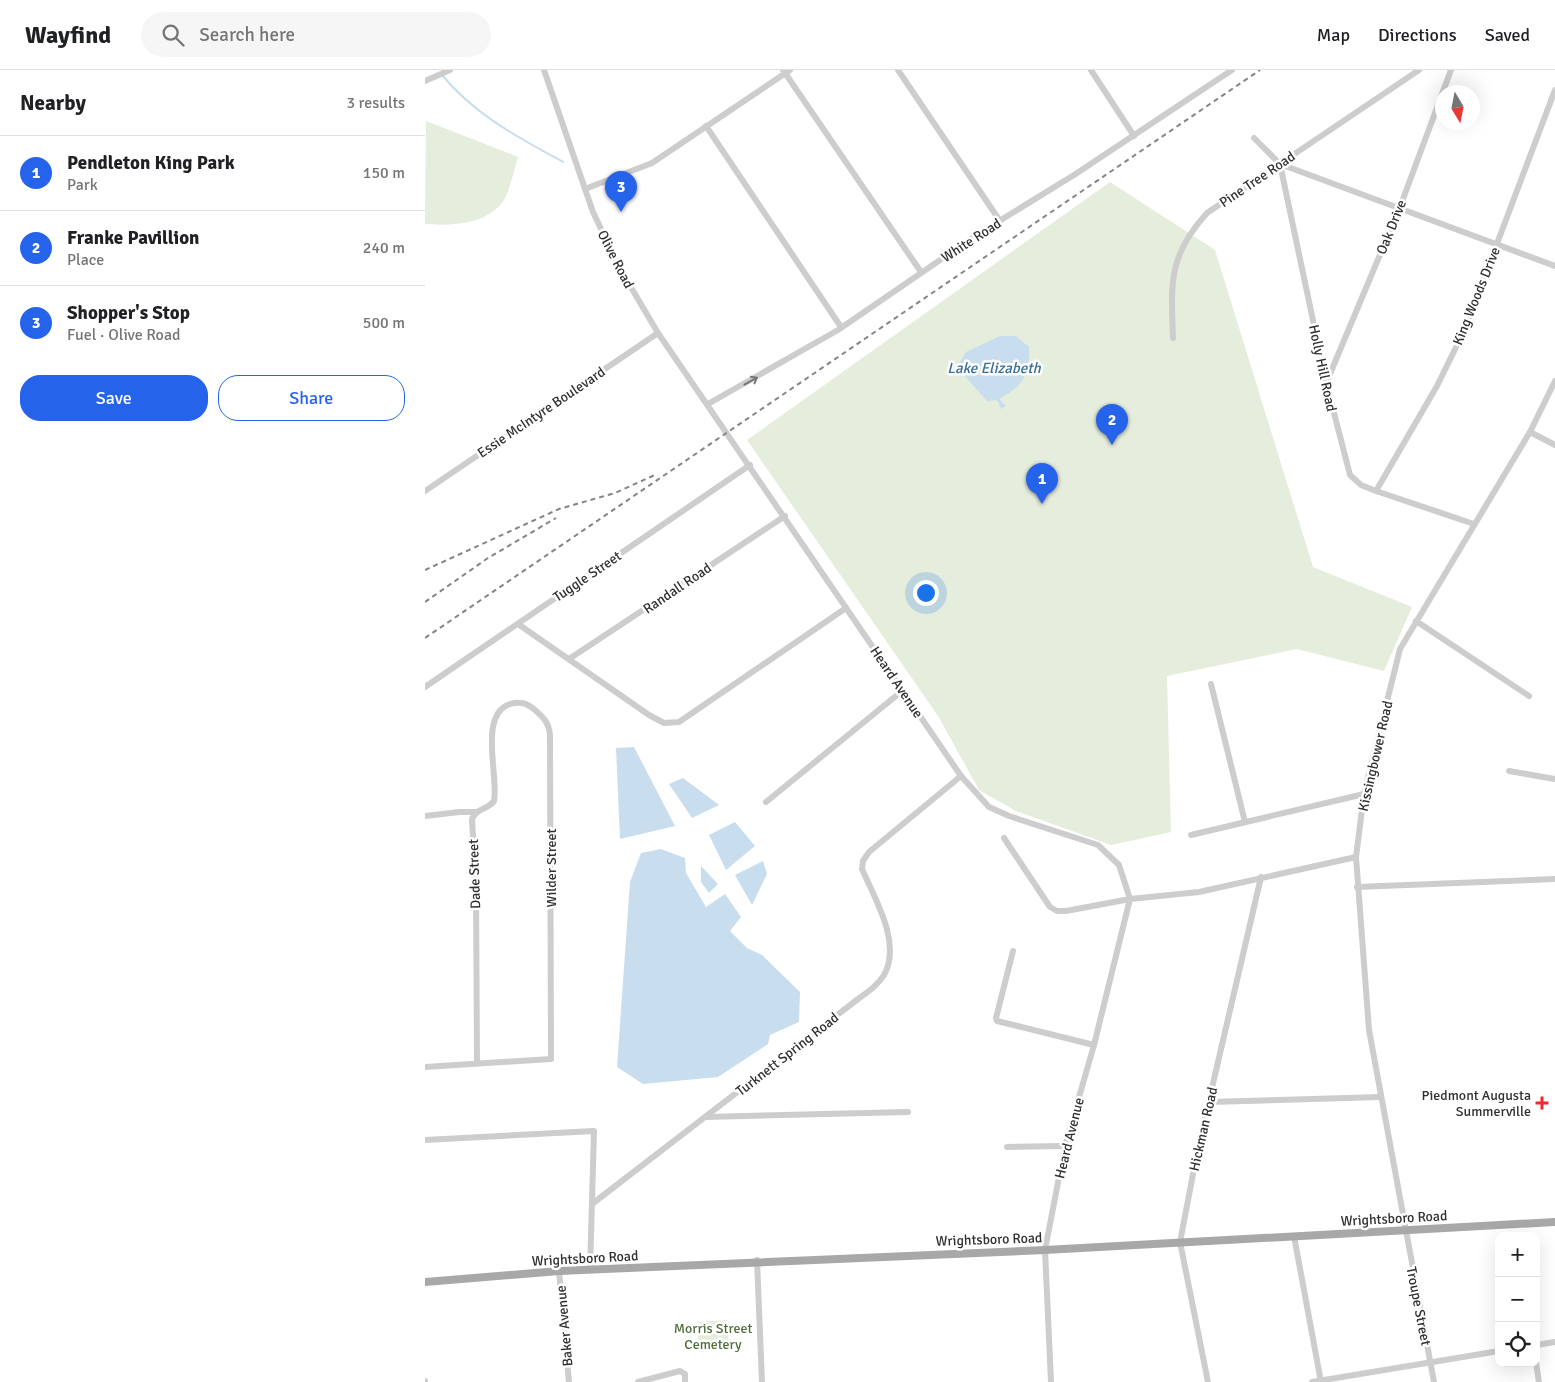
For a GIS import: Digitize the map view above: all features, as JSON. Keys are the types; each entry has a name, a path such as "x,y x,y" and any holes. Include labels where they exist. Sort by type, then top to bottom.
{"main road":[{"name":"Wrightsboro Road","path":"425,1282 559,1270 590,1270 757,1260 1045,1250 1555,1222"}],"street":[{"name":"Olive Road","path":"544,70 585,189 619,267 658,333 708,404"},
{"path":"898,70 1000,220"},
{"path":"1091,70 1134,136"},
{"name":"White Road","path":"708,404 759,377 841,327 1000,220 1134,136 1232,70"},
{"name":"Pine Tree Road","path":"1173,338 1172,282 1176,261 1185,240 1207,213 1419,70"},
{"name":"Oak Drive","path":"1326,382 1399,207 1451,70"},
{"path":"585,189 652,163 786,71 921,272"},
{"path":"425,81 444,73"},
{"name":"King Woods Drive","path":"1376,491 1437,386 1464,331 1555,90"},
{"path":"706,126 841,327"},
{"path":"1254,138 1280,164 1555,266"},
{"name":"Holly Hill Road","path":"1280,164 1326,382 1350,475 1361,485 1376,491 1474,524"},
{"name":"Essie McIntyre Boulevard","path":"425,492 658,333"},
{"name":"Kissingbower Road","path":"1404,1230 1369,1030 1356,857 1364,794 1400,650 1530,432 1555,381"},
{"name":"Heard Avenue","path":"708,404 961,776 989,806 1002,813 1099,845 1119,864 1130,899 1094,1045 1065,1146 1045,1250 1051,1382"},
{"path":"1530,432 1555,445"},
{"name":"Tuggle Street","path":"425,687 750,465"},
{"name":"Randall Road","path":"569,659 785,516"},
{"path":"518,624 649,715 664,723 679,722 846,608"},
{"path":"1416,621 1529,696"},
{"path":"1211,684 1245,822"},
{"path":"766,802 903,691"},
{"name":"Wilder Street","path":"476,812 489,806 494,801 491,747 494,724 499,712 511,703 518,702 530,706 546,721 551,735 551,1058 477,1064"},
{"path":"1509,771 1555,778"},
{"name":"Turknett Spring Road","path":"593,1204 872,989 883,976 890,958 889,936 863,869 863,861 869,852 961,776"},
{"path":"1191,835 1364,794"},
{"path":"425,816 476,812"},
{"name":"Dade Street","path":"476,812 472,826 476,887 477,1064"},
{"path":"1004,838 1050,907 1057,911 1130,899 1199,892 1356,857"},
{"name":"Hickman Road","path":"1208,1382 1180,1242 1209,1102 1261,878"},
{"path":"1357,887 1555,879"},
{"path":"1013,951 997,1020 1094,1045"},
{"path":"425,1067 477,1064"},
{"path":"1209,1102 1380,1097"},
{"path":"706,1117 908,1112"},
{"path":"425,1140 594,1132 590,1270"},
{"path":"1007,1147 1065,1146"},
{"name":"Troupe Street","path":"1404,1230 1434,1382"},
{"path":"1293,1236 1321,1381"},
{"path":"757,1260 762,1382"},
{"name":"Baker Avenue","path":"559,1270 569,1382"},
{"path":"1540,1344 1555,1342"},
{"path":"1312,1382 1495,1352"},
{"path":"1537,1367 1539,1382"},
{"path":"639,1382 679,1371 685,1374 685,1382"}],"green space":[{"path":"426,121 518,157 505,198 490,214 480,219 458,224 425,224"},
{"path":"1110,182 1215,250 1313,567 1412,607 1384,671 1297,649 1167,676 1171,832 1111,845 1016,811 979,790 938,716 747,440"},
{"name":"Morris Street Cemetery","path":"727,1320 729,1350 699,1352 697,1322"}],"water":[{"name":"Lake Elizabeth","path":"1000,336 1016,336 1029,347 1027,372 1020,384 999,399 1006,406 1001,409 997,400 987,401 963,374 958,365 966,352"},
{"path":"634,747 675,826 620,839 616,748"},
{"path":"683,778 719,805 692,818 669,784"},
{"path":"735,822 755,846 726,870 709,835"},
{"path":"661,849 685,858 686,873 706,907 725,894 741,917 730,931 747,948 762,955 800,992 799,1022 770,1035 768,1044 718,1077 643,1084 617,1067 630,882 641,853"},
{"path":"763,861 767,874 752,905 735,875"},
{"path":"701,866 718,884 709,893 701,882"}],"waterway":[{"path":"442,75 483,114 563,162"}],"railway":[{"path":"425,638 1260,70"},
{"path":"425,570 559,509 615,493 657,474"},
{"path":"425,602 488,558 556,518"}],"place":[{"name":"Shopper's Stop","path":"621,212"},
{"name":"Franke Pavillion","path":"1112,445"},
{"name":"Pendleton King Park","path":"1042,504"},
{"name":"Piedmont Augusta Summerville","path":"1542,1103"}]}
